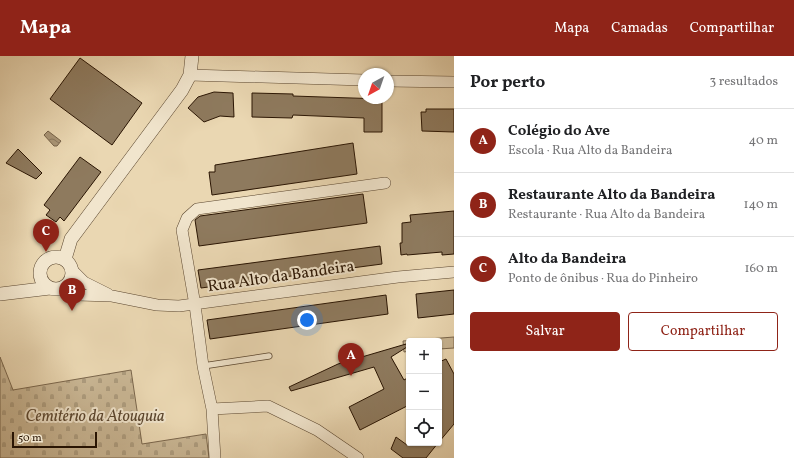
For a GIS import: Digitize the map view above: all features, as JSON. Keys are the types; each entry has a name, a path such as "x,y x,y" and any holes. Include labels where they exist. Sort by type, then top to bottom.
{"street":[{"path":"0,294 66,286 72,276 69,264 71,239 182,90 190,75 192,56"},
{"path":"190,75 358,80"},
{"path":"394,81 454,82"},
{"path":"215,458 212,409 203,366 195,305 182,230 187,218 197,209 385,183"},
{"path":"16,292 28,282 46,260 51,257 60,257 69,264"},
{"name":"Rua Alto da Bandeira","path":"69,264 84,282 112,296"},
{"path":"41,267 40,272 42,280 45,284 56,288"},
{"name":"Rua Alto da Bandeira","path":"56,288 78,295 112,296 157,305 179,306 398,277 454,272"},
{"path":"212,409 268,406 317,430 358,458"}],"lane":[{"path":"203,366 269,356"}],"green space":[{"path":"454,337 454,348 442,349 441,338"},
{"path":"403,341 406,341 406,352 404,352"},
{"name":"Cemitério da Atouguia","path":"0,357 13,390 131,370 142,444 206,434 209,458 0,458"}],"water":[{"path":"48,131 61,141 57,146 54,146 44,135"}],"building":[{"path":"80,58 142,103 112,145 50,99"},
{"path":"214,92 233,93 234,117 220,116 204,122 188,108 198,97"},
{"path":"252,93 358,98 358,104 382,104 382,132 364,132 364,118 293,115 292,118 252,117"},
{"path":"426,109 454,109 454,132 422,131 421,112 426,112"},
{"path":"353,143 357,174 212,195 209,172 215,172 215,165"},
{"path":"18,149 42,173 36,179 6,163"},
{"path":"80,157 101,172 64,221 60,217 56,222 46,215 50,210 44,205"},
{"path":"363,194 367,223 199,246 195,220 200,216"},
{"path":"454,211 454,254 442,255 442,252 401,255 400,243 402,243 402,223 411,222 410,215"},
{"path":"380,246 382,264 201,288 198,270"},
{"path":"454,290 454,314 418,318 416,294"},
{"path":"386,295 388,314 210,339 207,320"},
{"path":"406,344 406,348 391,357 404,380 406,379 406,407 360,430 349,407 384,389 374,367 291,391 289,387 338,364"},
{"path":"446,359 454,374 454,424 442,438 442,374 442,361"},
{"path":"396,437 406,444 406,446 436,446 426,458 403,458 391,449"}],"place":[{"name":"Alto da Bandeira","path":"46,252"},
{"name":"Restaurante Alto da Bandeira","path":"72,311"},
{"name":"Colégio do Ave","path":"351,376"}]}
